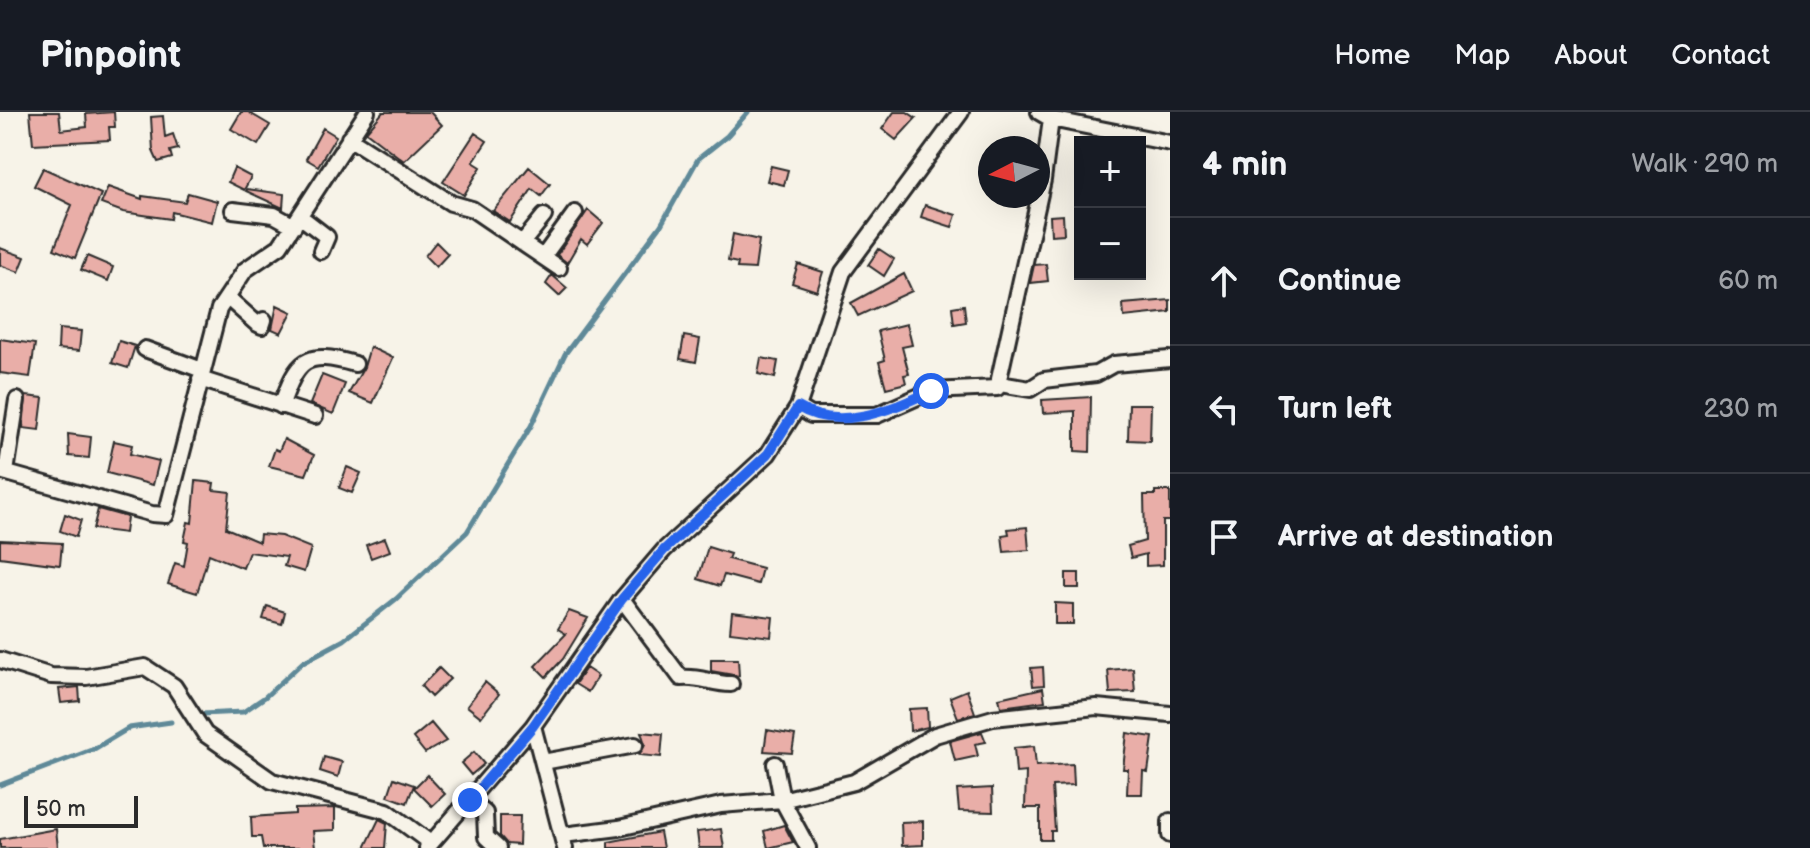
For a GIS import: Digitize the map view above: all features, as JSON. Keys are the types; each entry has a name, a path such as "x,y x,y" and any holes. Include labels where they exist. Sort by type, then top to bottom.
{"street":[{"path":"17,400 3,472 152,514 166,515 174,495 219,309 245,270 280,246 367,112"},
{"path":"0,660 51,676 86,677 145,667 174,686 205,734 272,781 387,811 428,845 533,726 622,599 664,550 768,454 798,407 843,272 961,112"},
{"path":"798,407 811,415 877,415 931,391 997,388 1043,180 1045,116 1170,143"},
{"path":"349,138 418,184 451,203 472,209 559,268"},
{"path":"233,210 274,215 298,222 327,237 321,251"},
{"path":"543,257 575,213"},
{"path":"522,243 544,216"},
{"path":"227,297 256,323 262,326 264,320"},
{"path":"145,349 281,406 315,416"},
{"path":"281,406 293,372 303,360 326,356 355,364"},
{"path":"1000,384 1030,389 1044,380 1096,374 1114,364 1170,359"},
{"path":"622,599 681,678 700,676 714,684 731,684"},
{"path":"533,726 564,842 721,805 782,800 854,782 935,735 972,723 1096,707 1170,714"},
{"path":"543,762 617,745 635,745"},
{"path":"775,764 782,800 808,848"},
{"path":"470,800 485,813 486,837 498,848"},
{"path":"1170,821 1170,835"}],"building":[{"path":"30,112 59,112 61,130 87,127 86,114 114,112 115,127 109,127 110,140 33,144"},
{"path":"241,112 248,112 270,125 258,145 231,129"},
{"path":"383,112 430,112 442,125 404,161 366,132"},
{"path":"894,112 907,112 916,118 896,140 882,129"},
{"path":"163,116 165,137 173,134 178,149 170,151 172,158 158,162 153,151 151,117"},
{"path":"323,128 336,136 318,166 306,159"},
{"path":"475,133 487,141 473,162 481,167 464,195 443,182"},
{"path":"771,166 788,170 784,185 767,181"},
{"path":"529,167 550,184 541,196 532,189 510,222 493,211"},
{"path":"43,168 101,194 75,258 54,249 72,205 34,186"},
{"path":"234,168 251,177 244,190 228,182"},
{"path":"108,187 142,199 142,196 185,202 188,193 217,201 212,222 172,212 171,219 123,212 101,204"},
{"path":"246,191 284,194 283,208"},
{"path":"925,205 956,215 952,227 921,217"},
{"path":"588,210 603,223 587,244 581,239 567,263 557,255"},
{"path":"1063,215 1064,234 1051,235 1050,216"},
{"path":"733,234 759,240 755,269 737,268 738,263 728,261"},
{"path":"436,242 448,254 436,267 425,256"},
{"path":"0,248 25,257 19,272 0,265"},
{"path":"879,249 894,259 884,276 868,265"},
{"path":"87,256 113,267 108,281 81,270"},
{"path":"798,264 823,272 817,291 792,283"},
{"path":"1046,264 1048,281 1030,283 1034,265"},
{"path":"904,274 912,291 858,316 851,303"},
{"path":"552,275 567,288 559,296 546,284"},
{"path":"1170,300 1170,312 1124,317 1123,304"},
{"path":"277,305 292,312 281,333 272,329"},
{"path":"964,305 966,322 954,324 952,307"},
{"path":"907,324 912,345 902,347 909,374 904,375 906,383 886,388 879,362 885,360 878,331"},
{"path":"59,329 81,331 79,351 58,349"},
{"path":"684,336 700,339 696,362 680,359"},
{"path":"0,339 35,344 30,377 0,373"},
{"path":"119,341 135,346 128,368 112,363"},
{"path":"370,347 393,358 373,403 349,393 364,367"},
{"path":"761,358 778,361 775,378 758,374"},
{"path":"322,375 345,384 333,414 310,404"},
{"path":"26,396 43,398 39,430 23,428"},
{"path":"1091,397 1090,452 1075,451 1075,411 1043,413 1042,400"},
{"path":"1129,404 1151,404 1150,441 1128,440"},
{"path":"68,434 91,437 89,458 69,456"},
{"path":"284,439 314,455 306,475 269,466 275,449 279,451"},
{"path":"114,441 132,445 130,454 159,461 153,485 107,473"},
{"path":"347,467 361,473 352,493 339,488"},
{"path":"196,481 214,483 213,490 230,492 226,528 259,542 260,534 281,536 311,548 304,572 284,566 287,557 249,552 243,568 209,554 197,593 168,584 175,563 184,566 188,542 184,541 188,522 192,523"},
{"path":"1155,491 1170,491 1170,521 1163,521 1163,565 1146,566 1146,554 1131,558 1128,546 1145,541 1144,495 1155,495"},
{"path":"98,509 127,517 125,533 93,529"},
{"path":"65,514 81,520 76,537 60,531"},
{"path":"1027,527 1029,550 1004,552 1002,535 1009,534 1008,529"},
{"path":"385,538 390,551 371,558 366,545"},
{"path":"0,540 62,543 60,565 0,557"},
{"path":"708,547 730,554 728,559 762,568 758,584 724,575 720,586 698,579"},
{"path":"1066,573 1079,573 1079,588 1066,588"},
{"path":"1055,603 1073,604 1073,624 1055,624"},
{"path":"267,606 285,612 282,624 263,619"},
{"path":"569,611 588,618 563,659 546,677 535,666 566,634 558,629"},
{"path":"732,612 773,617 771,637 730,632"},
{"path":"711,659 738,659 739,676 711,671"},
{"path":"1043,667 1044,685 1033,686 1031,668"},
{"path":"439,668 450,679 431,697 421,686"},
{"path":"586,668 598,676 588,692 575,684"},
{"path":"1133,668 1135,692 1110,693 1108,670"},
{"path":"485,682 499,694 481,717 467,706"},
{"path":"79,687 80,701 61,703 59,689"},
{"path":"1043,688 1045,701 1001,707 999,698"},
{"path":"967,690 975,713 958,718 950,697"},
{"path":"927,708 928,727 910,731 909,709"},
{"path":"431,723 446,741 425,753 413,738"},
{"path":"767,730 795,735 792,753 764,751"},
{"path":"641,732 663,734 661,757 639,755 645,744"},
{"path":"982,732 986,742 975,744 978,756 955,761 950,741"},
{"path":"1127,733 1153,737 1148,772 1143,771 1142,794 1127,794 1128,769 1123,769"},
{"path":"1034,746 1036,766 1073,764 1074,785 1052,786 1055,831 1051,831 1051,840 1040,840 1040,808 1025,808 1026,772 1016,773 1014,748"},
{"path":"474,752 484,764 471,775 461,763"},
{"path":"324,757 342,762 338,777 320,771"},
{"path":"427,775 445,794 432,806 414,788"},
{"path":"394,778 414,785 407,803 388,796"},
{"path":"992,788 993,812 959,811 957,790"},
{"path":"335,808 335,830 313,831 315,848 263,848 261,837 252,837 251,817 295,814 295,809"},
{"path":"500,816 520,816 519,845 507,844 500,836"},
{"path":"379,819 387,823 385,848 365,848"},
{"path":"923,821 923,845 902,846 901,822"},
{"path":"784,825 793,842 768,848 764,831"},
{"path":"56,829 58,848 0,848 0,839"},
{"path":"721,829 724,848 699,848 697,832"},
{"path":"660,832 663,848 608,848 608,842"}],"waterway":[{"path":"201,714 243,712 265,697 303,662 344,640 396,599 467,532 531,426 565,354 661,225 698,159 727,136 748,112"},
{"path":"0,785 94,749 129,728 171,722"}],"route":[{"path":"470,800 533,726 622,599 664,550 768,454 798,407 811,415 877,415 931,391"}]}
